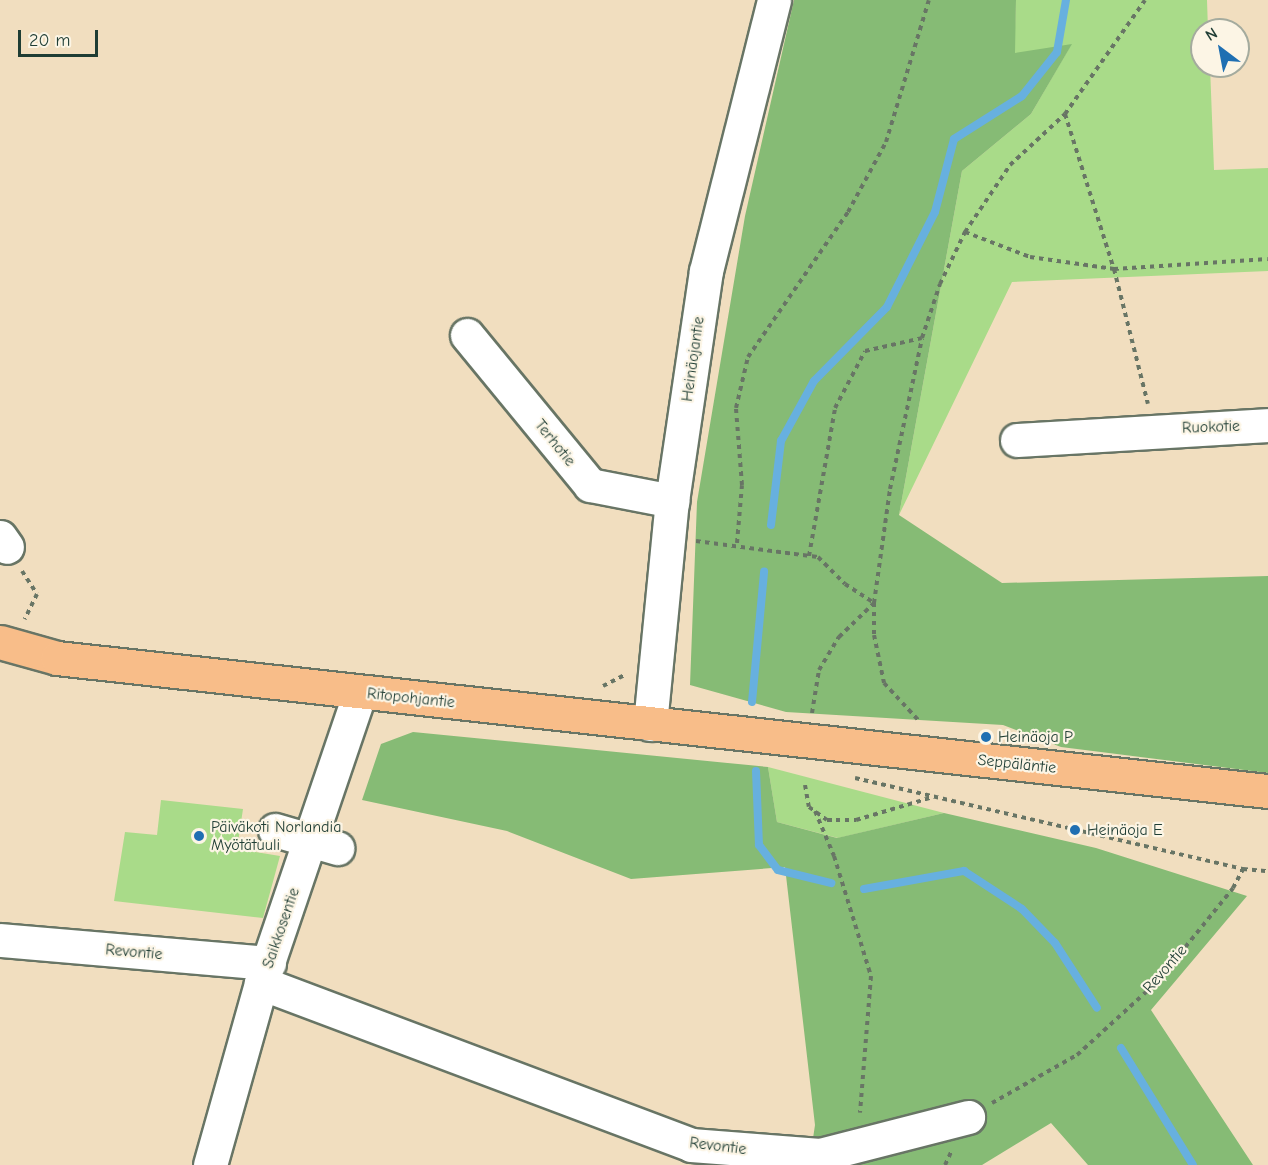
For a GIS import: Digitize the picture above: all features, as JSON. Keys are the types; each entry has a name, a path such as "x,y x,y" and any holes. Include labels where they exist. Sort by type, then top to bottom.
{"main road":[{"name":"Ritopohjantie","path":"8,633 57,658"},
{"name":"Ritopohjantie","path":"0,661 57,658 766,736"},
{"name":"Seppäläntie","path":"766,736 1268,791"}],"street":[{"name":"Heinäojantie","path":"650,724 672,501 706,271 774,0"},
{"name":"Terhotie","path":"467,335 590,485 672,501"},
{"name":"Ruokotie","path":"1017,440 1154,429 1268,425"},
{"name":"Saikkosentie","path":"210,1165 265,973 323,845 360,693"},
{"path":"275,830 323,845"},
{"name":"Revontie","path":"0,940 265,973 691,1145 820,1155 968,1117"}],"path":[{"path":"737,543 742,485 736,408 748,357 848,212 886,142 929,0"},
{"path":"926,727 905,710 884,683 874,635 874,603 890,489 922,338 940,284 965,232 1010,165 1065,114 1145,0"},
{"path":"1065,114 1114,269 1154,429"},
{"path":"965,232 1030,257 1114,269 1268,259"},
{"path":"809,556 835,408 865,351 922,338"},
{"path":"670,539 737,543 818,557 845,584 874,603"},
{"path":"4,542 37,594 28,616 8,633"},
{"path":"811,716 819,670 839,637 874,603"},
{"path":"853,777 1243,869 1268,870"},
{"path":"805,785 809,807 827,820 856,820 933,797"},
{"path":"815,811 834,856 871,976 858,1145"},
{"name":"Revontie","path":"968,1117 1077,1055 1157,982 1233,888 1243,869"}],"green space":[{"path":"794,0 1016,0 1015,53 1072,44 1031,114 962,171 899,515 1002,583 1268,576 1268,773 1061,747 1003,725 786,712 690,685 697,502 745,216"},
{"path":"1016,0 1207,0 1208,18 1190,18 1190,78 1210,78 1214,170 1268,168 1268,271 1012,282 899,515 962,171 1031,114 1071,45 1014,54"},
{"path":"413,732 768,767 777,822 837,838 944,813 1096,848 1247,896 1151,1010 1253,1165 1088,1165 1051,1123 982,1165 809,1165 815,1125 785,867 631,879 507,831 362,800 381,744"},
{"path":"768,767 944,813 838,838 777,822"},
{"path":"161,800 243,809 237,849 280,856 263,918 114,901 125,832 157,835"}],"waterway":[{"path":"771,525 781,441 814,381 887,307 935,212 954,139 1022,96 1057,52 1066,0"},
{"path":"752,702 764,572"},
{"path":"756,771 759,845 778,870 831,883"},
{"path":"864,889 964,871 1022,909 1055,943 1097,1008"},
{"path":"1121,1048 1193,1165"}],"place":[{"name":"Heinäoja P","path":"986,737"},
{"name":"Heinäoja E","path":"1075,830"},
{"name":"Päiväkoti Norlandia Myötätuuli","path":"199,836"}]}
